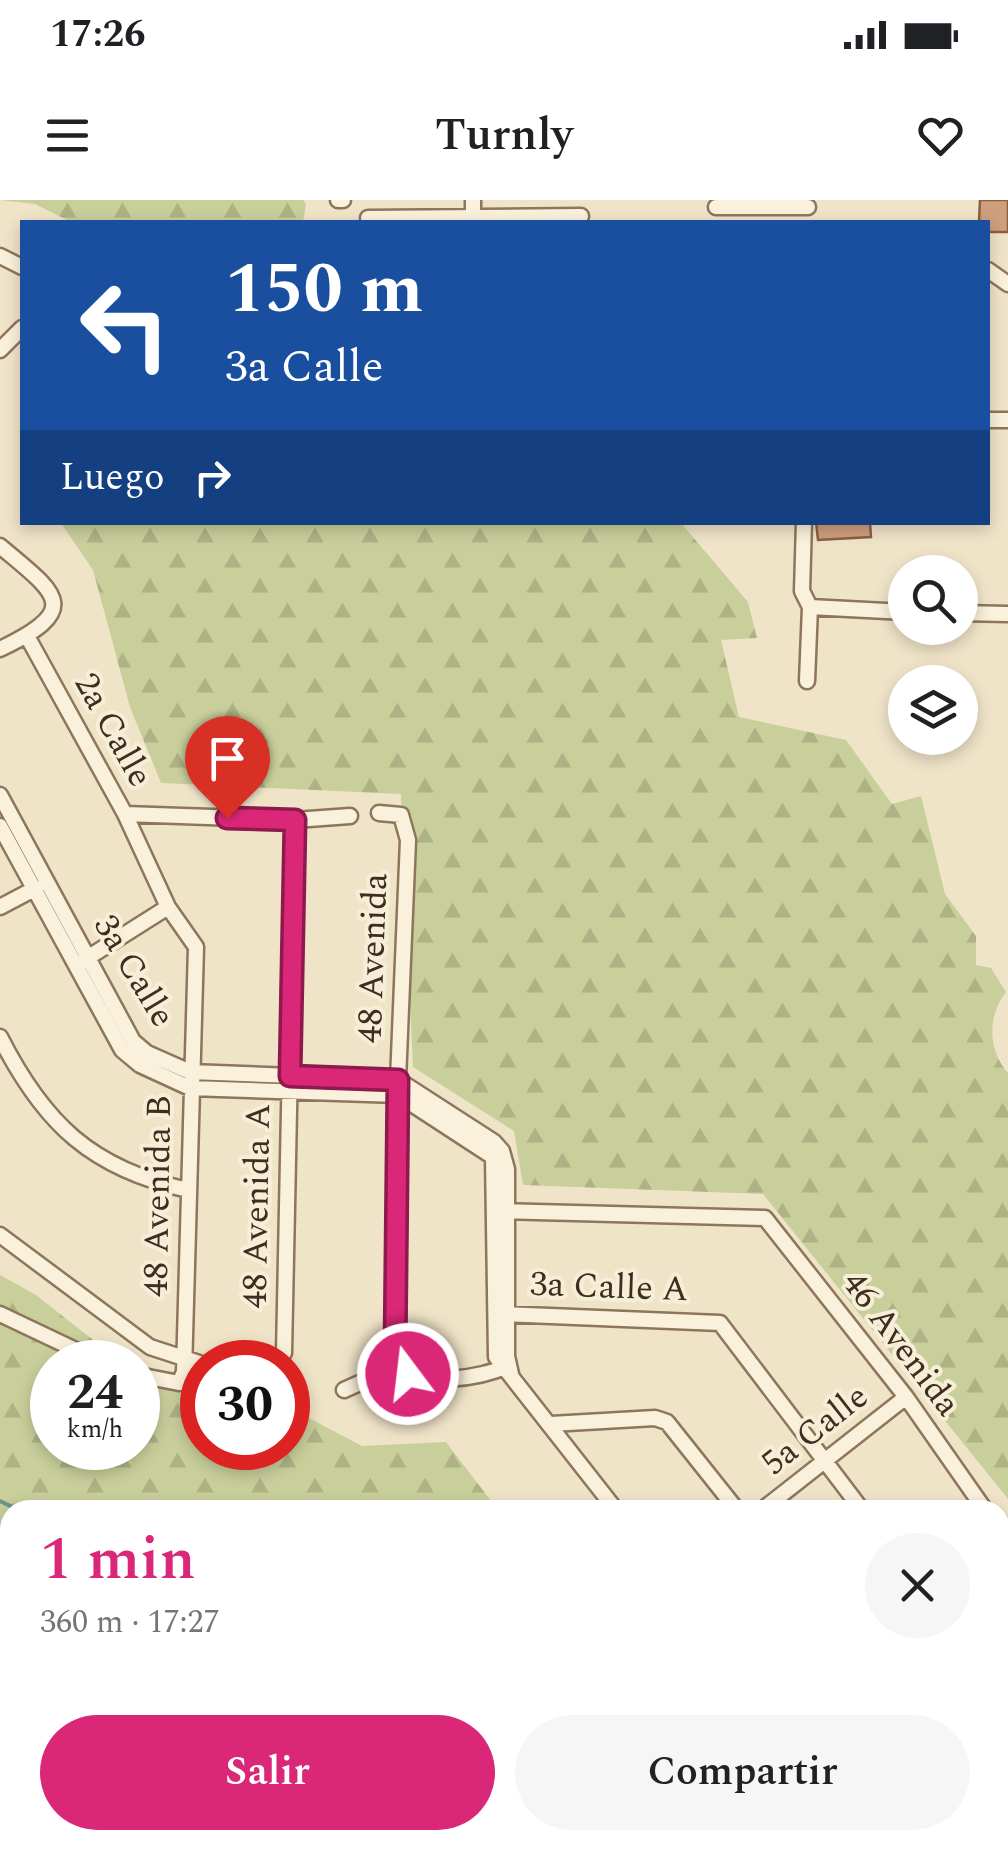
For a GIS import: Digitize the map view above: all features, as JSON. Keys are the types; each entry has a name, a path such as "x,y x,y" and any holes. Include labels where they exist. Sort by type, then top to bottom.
{"street":[{"path":"473,200 473,218"},
{"path":"368,218 581,220 582,200"},
{"path":"716,206 808,210"},
{"path":"0,350 20,330"},
{"path":"804,525 802,591 810,607 807,681"},
{"path":"0,546 48,586 55,609 51,618 28,636 0,649"},
{"path":"810,607 888,611"},
{"path":"978,613 1008,614"},
{"name":"2a Calle","path":"28,636 125,814 295,820 350,816"},
{"name":"3a Calle","path":"0,795 122,1050 140,1065 190,1080 398,1088"},
{"name":"48 Avenida","path":"378,812 401,816 408,840 398,1088 395,1354 400,1366"},
{"name":"48 Avenida B","path":"125,814 168,907 194,937 199,963 190,1080 184,1340"},
{"name":"48 Avenida A","path":"281,1340 295,820"},
{"name":"3a Calle","path":"0,826 82,961"},
{"path":"0,907 36,888"},
{"path":"82,961 168,907"},
{"path":"0,1037 44,1111 94,1157 142,1180 188,1190"},
{"path":"398,1088 493,1157 503,1211 501,1314 508,1371 608,1500"},
{"name":"46 Avenida","path":"503,1211 764,1218 906,1397 978,1500"},
{"path":"0,1234 150,1347 180,1358"},
{"path":"0,1314 55,1340"},
{"name":"3a Calle A","path":"501,1314 720,1323 824,1460"},
{"path":"344,1390 400,1366 408,1374 430,1378 508,1371"},
{"name":"5a Calle","path":"774,1500 906,1397"},
{"path":"551,1424 655,1418 666,1422 728,1500"},
{"path":"824,1460 854,1500"}],"green space":[{"path":"0,200 303,200 306,204 303,220 67,220 35,204"},
{"path":"62,525 683,525 748,602 757,638 721,640 739,717 846,740 892,804 921,796 945,894 976,936 976,965 991,968 1006,992 995,1012 992,1033 1001,1064 1008,1073 1008,1499 763,1194 523,1185 514,1131 413,1067 401,794 161,783 130,707 93,570"},
{"path":"0,1275 36,1295 93,1340 30,1340 30,1470 160,1470 160,1373 180,1381 180,1470 310,1470 310,1419 362,1446 446,1442 490,1500 0,1500"}],"building":[{"path":"980,200 1008,200 1008,232 990,232 990,220 979,220"},
{"path":"816,525 870,525 871,537 818,540"}],"route":[{"path":"227,818 295,820 290,1076 398,1080 395,1354 408,1374"}]}
